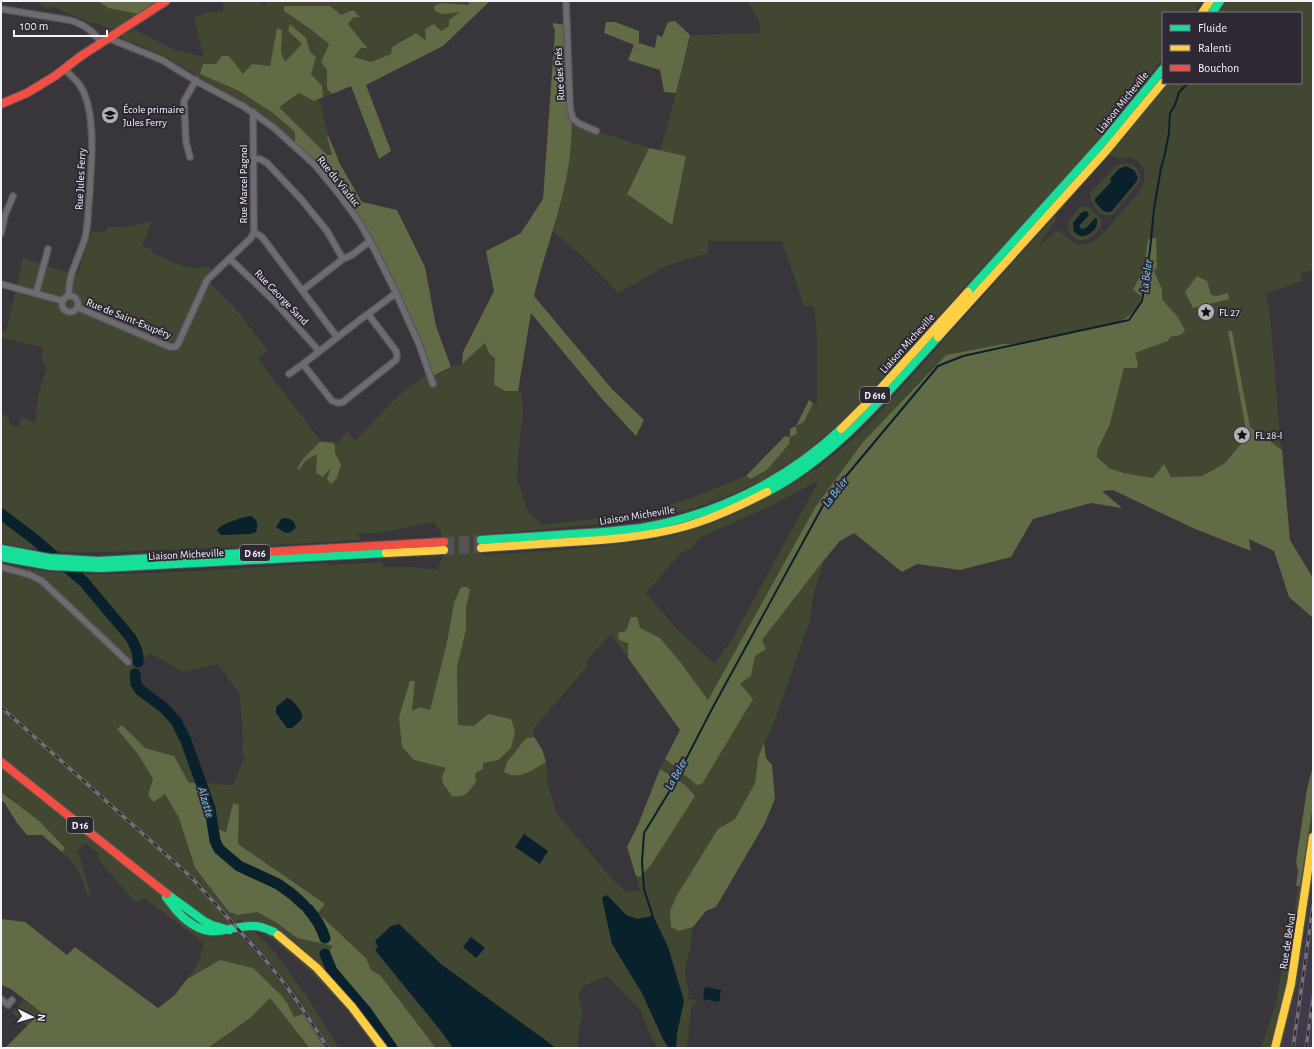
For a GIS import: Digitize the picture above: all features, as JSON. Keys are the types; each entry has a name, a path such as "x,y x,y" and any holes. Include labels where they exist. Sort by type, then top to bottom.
{"main road":[{"path":"1,104 27,93 100,43 166,1"},
{"path":"1203,12 1210,1"},
{"name":"Liaison Micheville","path":"1162,70 1104,141 877,393 846,425 807,458 764,485 728,502 690,517 649,526 481,544 598,540 651,534 691,524 732,510 788,480 832,448 872,410 1106,151 1162,83"},
{"name":"Liaison Micheville","path":"1,549 50,558 98,561 444,542"},
{"name":"Liaison Micheville","path":"1,557 21,562 59,567 101,568 184,565 444,550"},
{"name":"D 16","path":"1,762 159,888 190,924 210,932 219,933 253,926 264,927 276,934 317,968 352,1007 383,1048"},
{"name":"Rue de Belval","path":"1275,1048 1291,984 1313,837"}],"street":[{"name":"Rue des Prés","path":"566,1 570,109 573,119 596,131"},
{"path":"1,8 69,20 93,32 100,43"},
{"name":"Rue du Viaduc","path":"108,38 162,60 253,112 315,165 360,223 370,241 419,344 433,384"},
{"name":"Rue Jules Ferry","path":"64,69 72,76 82,89 89,110 92,137 92,163 86,231 70,284 69,296"},
{"path":"190,157 186,142 184,101 196,80"},
{"name":"Rue Marcel Pagnol","path":"175,347 178,344 207,280 251,238 254,232 253,112"},
{"path":"253,159 260,159 267,163 301,199 327,231 343,259"},
{"path":"1,233 3,214 13,196"},
{"path":"254,232 262,237 337,336"},
{"path":"303,290 343,259 352,255 370,241"},
{"path":"36,294 48,249"},
{"name":"Rue George Sand","path":"230,259 274,301 319,351"},
{"path":"1,284 63,301"},
{"path":"289,374 337,336 396,293"},
{"path":"69,296 76,300 78,305 72,312 66,311 62,306 64,298 69,296"},
{"name":"Rue de Saint-Exupéry","path":"77,308 170,347 175,347"},
{"path":"302,364 332,401 338,403 343,402 396,360 396,351 368,314"},
{"path":"1,568 30,575 42,581 128,662"},
{"path":"1,999 8,1005 12,1000"}],"shaded area":[{"path":"1313,877 1313,1048 1282,1048 1297,985"},
{"path":"245,932 293,990 331,1048 325,1048 289,994 238,934"}],"green space":[{"path":"37,1 98,1 108,8 138,14 111,30 97,23 90,23 54,7 46,9"},
{"path":"98,1 158,1 138,14 108,8"},
{"path":"223,1 257,1 266,6 266,2 261,1 470,1 468,5 442,3 461,11 449,26 426,41 415,33 392,47 391,54 371,62 354,57 361,48 366,48 348,24 354,17 353,10 309,28 329,44 321,62 327,70 327,89 332,94 323,97 321,86 311,74 310,52 306,38 290,24 288,31 303,44 285,63 281,53 282,30 277,28 271,66 243,74 229,57 201,74 239,91 273,113 295,132 295,147 253,112 196,81 195,74 166,57 132,42 127,42 121,36 133,29 173,49 204,57 194,18 207,12 223,11"},
{"path":"470,1 490,1 443,46 366,85 391,151 379,159 351,86 332,94 327,89 327,70 321,62 329,44 284,11 284,6 330,6 341,15 353,10 360,17 354,17 348,24 367,48 361,48 354,57 371,62 391,54 392,47 416,33 426,41 425,29 434,24 441,31 449,26 449,20 460,12 441,14 434,10 434,6 441,3 468,5"},
{"path":"747,1 1202,1 1195,12 1162,12 1162,59 1101,137 866,396 836,426 803,454 761,481 726,497 689,510 648,519 617,520 598,524 481,535 480,544 483,555 583,548 648,541 674,535 695,529 737,513 777,492 815,469 816,470 857,435 877,415 1055,216 1057,219 1038,247 1056,231 1060,231 1069,239 1078,244 1088,244 1099,238 1139,192 1145,179 1144,170 1139,162 1132,158 1118,158 1110,155 1167,84 1302,84 1302,12 1219,12 1226,1 1313,1 1313,270 1301,274 1302,281 1266,294 1270,315 1282,456 1250,433 1225,464 1202,476 1170,477 1164,464 1153,479 1124,473 1109,468 1097,457 1097,451 1110,424 1124,368 1136,368 1135,352 1168,341 1170,337 1181,335 1177,316 1162,299 1162,289 1154,271 1148,239 1144,268 1133,290 1141,296 1139,304 1126,318 1118,323 1021,344 1003,344 946,355 863,442 816,506 708,701 681,663 660,638 640,628 628,643 628,658 611,634 588,659 586,668 534,728 534,737 526,738 524,775 546,762 548,786 557,814 614,881 627,892 640,890 636,876 640,877 684,784 660,769 665,759 697,785 740,684 751,676 755,656 766,649 762,640 824,560 814,592 810,620 775,720 758,758 755,783 735,819 718,829 679,931 693,927 685,972 689,992 688,999 697,1000 691,1008 687,1048 676,1048 677,1033 684,1001 668,947 653,916 637,919 626,915 607,895 642,993 663,1039 669,1048 658,1048 652,1040 641,1011 607,976 583,986 578,995 583,1013 578,1033 578,1048 436,1048 380,975 371,970 366,958 318,913 324,904 237,844 238,805 233,803 226,832 213,828 210,808 189,783 174,756 145,748 122,725 153,779 165,794 179,818 195,868 229,912 238,915 256,912 277,923 297,938 333,946 332,971 366,1011 392,1048 375,1048 348,1011 311,972 275,941 263,933 254,931 273,950 308,998 339,1048 331,1048 293,990 245,932 253,930 240,919 231,925 276,977 303,1014 294,1017 287,1003 272,985 220,960 187,979 198,964 204,943 145,899 135,902 97,858 99,854 86,843 78,850 91,897 89,898 79,873 62,852 65,848 7,795 1,792 1,563 39,570 76,574 133,574 328,563 328,565 383,562 383,567 413,567 437,570 443,557 443,539 441,533 433,522 379,533 357,534 361,540 236,547 120,552 81,552 41,550 1,543 1,416 6,415 11,425 15,427 20,425 21,417 35,422 39,392 47,366 41,359 43,347 1,338 1,332 6,332 23,258 77,275 92,232 106,231 107,227 133,226 153,220 142,246 153,250 152,253 185,267 199,268 205,266 209,268 215,277 210,283 235,308 268,351 258,359 321,441 333,441 338,443 347,431 355,441 398,396 429,372 438,375 451,367 462,364 485,343 489,353 495,358 494,385 521,392 523,413 517,479 528,512 543,525 639,513 686,500 746,476 750,479 767,470 789,444 790,437 797,434 796,426 804,422 813,403 817,404 817,338 814,306 804,306 782,241 708,241 708,253 666,266 618,293 586,260 553,231 562,200 568,168 573,119 596,131 649,148 627,194 686,156 660,151 690,35 760,33 759,20","holes":["819,480 731,641 714,663 676,628 646,593 681,553 693,548 699,538 771,506","470,590 466,608 466,629 457,668 458,725 474,726 488,714 498,760 483,763 474,773 414,760 410,681 415,681 412,711 430,710 447,642 454,603","149,653 184,672 218,664 240,695 243,743 241,751 245,757 233,785 201,783 187,744 176,722 167,712 138,688 135,681 138,662 141,663"]},
{"path":"675,21 690,35 676,93 664,92 660,70 628,60 634,45 604,33 606,22 615,22 639,31 639,43 655,48 657,35 662,37 668,22"},
{"path":"553,23 566,25 572,97 572,133 565,185 534,296 612,389 644,420 636,436 602,399 531,313 518,391 505,391 494,385 495,358 489,353 485,343 462,364 463,352 494,291 486,251 521,233 543,199 555,30"},
{"path":"290,24 306,38 310,52 316,57 311,74 322,86 323,97 314,101 299,93 279,107 327,155 332,155 328,135 340,164 362,202 397,210 425,267 436,326 451,367 431,377 370,241 338,193 295,147 295,132 273,113 239,91 200,74 203,64 216,64 222,56 229,56 243,74 252,64 270,66 277,28 282,30 281,53 285,62 302,44 288,31"},
{"path":"299,93 314,101 319,99 332,155 327,155 279,107"},
{"path":"649,148 686,156 672,225 627,194"},
{"path":"1127,163 1134,165 1138,170 1140,176 1139,183 1113,214 1104,215 1094,206 1090,193 1116,166"},
{"path":"1082,206 1091,209 1102,222 1100,228 1095,234 1087,239 1081,240 1072,236 1069,231 1068,222"},
{"path":"1156,238 1157,267 1154,271 1162,289 1162,299 1177,316 1185,330 1181,335 1170,337 1168,341 1135,353 1138,365 1137,368 1124,368 1110,424 1097,451 1097,457 1109,468 1124,473 1153,478 1164,464 1171,477 1202,476 1224,464 1250,433 1246,430 1228,331 1232,331 1250,427 1282,450 1290,540 1313,578 1313,618 1289,597 1274,551 1249,539 1251,551 1195,529 1113,490 1102,491 1122,508 1091,503 1033,519 1011,557 960,570 917,564 902,572 854,533 840,541 762,640 766,649 755,656 751,676 740,684 753,699 702,784 697,785 665,759 680,730 628,658 628,643 619,640 618,633 626,631 631,617 637,617 640,628 660,638 681,663 708,700 816,506 863,442 946,355 1003,344 1021,344 1118,323 1130,315 1139,304 1141,296 1133,290 1144,268 1148,239"},
{"path":"1197,276 1207,281 1211,295 1217,296 1228,293 1229,299 1193,308 1185,292"},
{"path":"809,400 813,403 804,422 796,426"},
{"path":"796,426 797,434 790,437 790,429"},
{"path":"785,436 790,437 789,444 767,470 750,479 746,476"},
{"path":"320,442 332,443 335,445 335,453 341,464 337,478 331,484 327,479 331,468 323,477 316,473 317,454 305,461 299,470 297,468 304,458"},
{"path":"461,587 467,587 470,590 466,608 466,629 457,668 458,725 474,726 488,714 511,719 515,732 511,748 498,760 483,763 483,769 475,773 476,781 467,793 461,796 452,796 444,786 442,780 446,768 414,760 402,747 399,717 410,681 415,681 412,711 420,707 430,710 447,642 454,603"},
{"path":"122,725 145,748 174,756 189,783 201,783 210,808 213,828 226,832 233,803 239,805 238,844 325,904 318,913 366,958 371,970 380,975 436,1048 392,1048 366,1011 332,971 326,957 333,946 297,938 277,923 257,912 238,915 229,912 195,868 179,818 165,794 154,802 148,796 153,779 138,754 117,729"},
{"path":"534,737 542,749 546,762 521,775 504,772 507,762 526,738"},
{"path":"764,743 766,758 772,765 775,799 764,825 716,907 706,911 693,927 679,931 671,927 670,911 677,895 718,829 735,819 755,783 758,758"},
{"path":"1313,766 1313,805 1300,886 1296,886 1298,871 1296,862 1307,789"},
{"path":"660,769 684,784 695,796 651,865 640,877 636,876 627,847 638,825"},
{"path":"1,792 39,821 65,848 62,852 42,835 27,835 17,823 4,802 1,801"},
{"path":"1313,805 1313,877 1297,985 1282,1048 1261,1048 1277,999 1283,959 1288,960 1298,886 1300,886"},
{"path":"1,919 25,922 67,955 75,947 158,1008 175,995 187,979 220,960 253,968 280,994 287,1003 294,1017 303,1014 325,1048 309,1048 270,998 250,1018 208,1048 5,1048 41,1012 11,989 1,985"},
{"path":"270,998 309,1048 208,1048 250,1018"},
{"path":"23,1000 41,1012 27,1026 12,1013"}],"water":[{"path":"1126,166 1134,170 1138,177 1137,181 1112,211 1104,211 1095,202 1095,199 1111,182 1110,179 1119,169"},
{"path":"1087,211 1089,215 1079,226 1081,229 1086,228 1095,218 1097,219 1097,226 1087,235 1080,236 1074,232 1073,223 1081,213"},
{"path":"249,516 253,517 257,522 256,532 251,534 221,535 217,530 228,523"},
{"path":"282,518 290,519 294,522 296,527 294,530 288,533 276,527"},
{"path":"287,698 295,703 302,713 302,718 300,721 292,728 287,728 276,713 276,707"},
{"path":"524,834 548,851 540,864 515,847"},
{"path":"607,895 626,915 637,919 653,916 668,947 684,1001 677,1033 676,1048 669,1048 663,1039 642,993 612,944 602,898"},
{"path":"399,924 441,964 556,1048 453,1048 375,950 378,947 375,941 391,926"},
{"path":"471,937 485,948 476,958 463,947"},
{"path":"705,987 721,990 719,1002 703,999"}],"waterway":[{"name":"La Beler","path":"653,917 644,889 642,862 644,833 669,792 713,707 826,500 938,366 963,356 1129,320 1142,301 1150,250 1154,209 1169,133 1170,113 1175,105 1179,92 1187,84"},
{"name":"Alzette","path":"1,514 33,538 84,582 131,638 137,653 138,662"},
{"name":"Alzette","path":"135,674 136,684 140,690 164,708 176,721 186,741 210,808 215,841 219,849 239,866 278,884 304,905"},
{"name":"Alzette","path":"308,909 318,922 325,938"},
{"name":"Alzette","path":"325,954 332,971 366,1011 392,1048"}],"tunnel":[{"path":"444,542 481,540"},
{"path":"444,550 481,548"}],"railway":[{"path":"1,707 191,877 263,957 284,983 328,1048"},
{"path":"1293,1048 1313,906"},
{"path":"1306,1048 1313,997"}],"traffic: fast":[{"path":"1213,12 1220,1"},
{"path":"968,292 1104,141 1162,70"},
{"path":"767,492 816,461 838,442 879,402 938,337"},
{"path":"481,540 641,528 696,514 723,505 773,480 820,448 841,429"},
{"path":"1,549 49,558 98,561 267,552"},
{"path":"1,557 51,566 101,568 386,553"},
{"path":"167,894 204,921 229,930"},
{"path":"166,897 176,911 185,920 198,928 221,931 245,926 254,926 262,927 274,932"}],"traffic: slow":[{"path":"1203,12 1210,1"},
{"path":"938,337 1106,151 1162,83"},
{"path":"841,429 872,398 968,292"},
{"path":"481,548 640,536 683,527 705,520 767,492"},
{"path":"386,553 444,550"},
{"path":"1275,1048 1291,984 1313,837"},
{"path":"278,935 317,968 352,1007 383,1048"}],"traffic: jam":[{"path":"1,104 27,93 55,76 81,56 166,1"},
{"path":"267,552 444,542"},
{"path":"1,762 167,894"}],"place":[{"name":"École primaire Jules Ferry","path":"110,115"},
{"name":"FL 27","path":"1206,312"},
{"name":"FL 28-I","path":"1242,435"}]}
